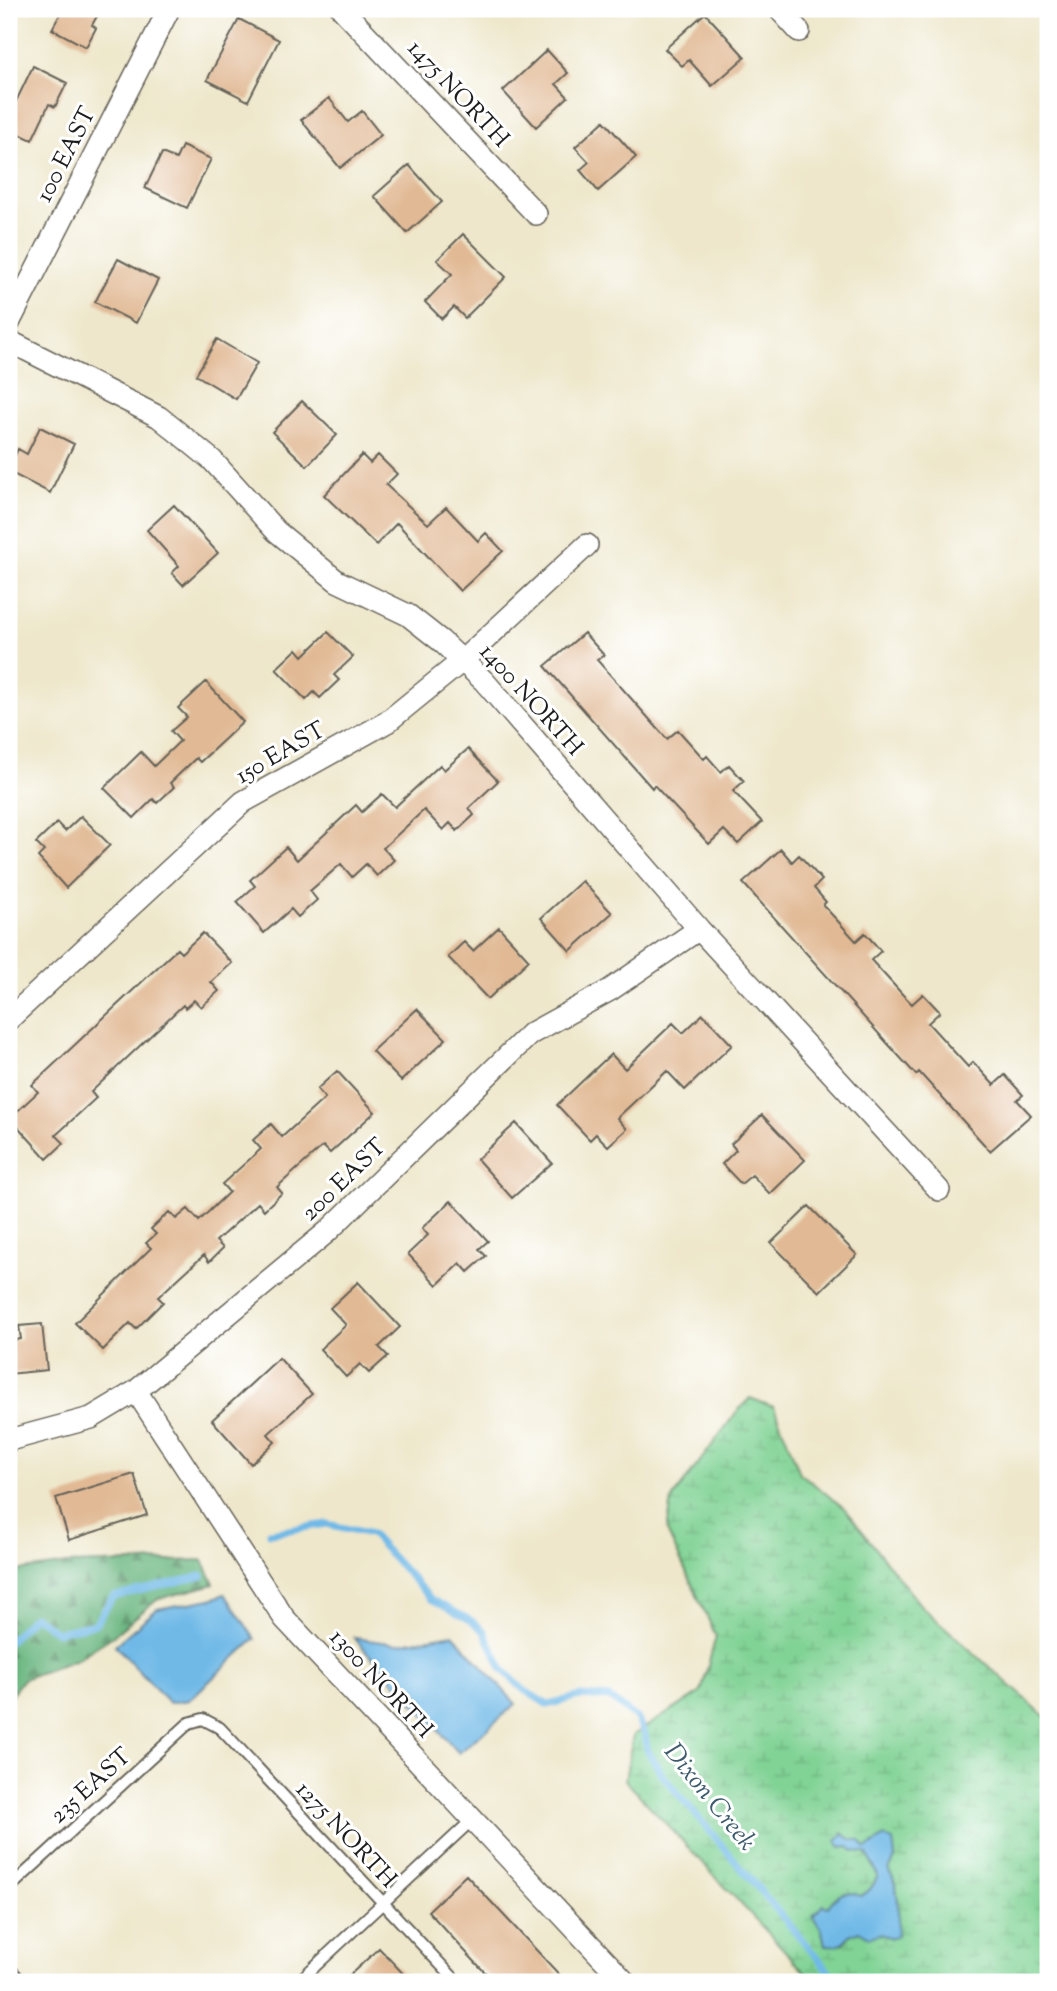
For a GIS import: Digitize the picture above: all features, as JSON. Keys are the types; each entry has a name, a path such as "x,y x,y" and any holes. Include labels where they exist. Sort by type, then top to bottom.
{"street":[{"name":"100 EAST","path":"9,323 169,9"},
{"name":"1475 NORTH","path":"342,9 536,214"},
{"path":"779,9 799,31"},
{"name":"1400 NORTH","path":"9,341 159,417 212,460 276,531 337,581 408,615 484,681 699,929 939,1190"},
{"name":"150 EAST","path":"9,1019 243,802 387,722 462,661 587,545"},
{"name":"200 EAST","path":"9,1440 91,1418 136,1391 327,1232 530,1034 610,990 699,929"},
{"name":"1300 NORTH","path":"136,1391 284,1618 625,1982"}],"lane":[{"name":"235 EAST","path":"9,1888 189,1723 203,1719"},
{"name":"1275 NORTH","path":"203,1719 220,1728 457,1982"},
{"path":"298,1982 473,1819"},
{"path":"9,1968 22,1982"}],"green space":[{"path":"750,1398 774,1407 800,1473 844,1508 922,1607 1048,1719 1048,1976 1044,1982 814,1982 625,1780 633,1735 701,1692 716,1636 667,1531 672,1499","holes":["843,1834 866,1849 885,1837 895,1858 889,1870 898,1901 896,1935 859,1931 849,1935 844,1943 825,1945 822,1931 873,1887 878,1876 868,1854 849,1846"]},
{"path":"203,1560 214,1584 158,1599 110,1638 77,1659 23,1679 9,1698 9,1572 67,1564"}],"water":[{"path":"225,1594 255,1639 189,1700 169,1703 115,1645 157,1609"},
{"path":"453,1634 516,1704 459,1753 354,1638 396,1644"},
{"path":"843,1834 852,1840 859,1840 866,1849 885,1837 893,1841 895,1858 889,1870 897,1893 898,1918 897,1935 891,1938 880,1934 869,1937 859,1931 839,1944 825,1945 822,1931 813,1916 823,1905 828,1907 842,1894 860,1896 871,1888 878,1876 868,1854 852,1850 849,1846 841,1847 836,1840"}],"building":[{"path":"63,9 101,9 92,25 96,28 86,47 52,29"},
{"path":"705,13 745,57 712,86 689,60 682,66 665,49"},
{"path":"239,19 279,40 248,101 207,80"},
{"path":"547,50 568,73 556,84 568,97 536,127 503,91"},
{"path":"33,66 67,83 55,107 49,104 32,140 9,129 9,116"},
{"path":"329,98 348,122 362,111 381,135 340,168 301,120"},
{"path":"604,121 636,157 598,191 580,170 589,162 575,147"},
{"path":"182,146 211,159 187,208 145,188 162,153 176,159"},
{"path":"409,165 442,202 407,233 374,196"},
{"path":"463,234 506,277 465,318 454,307 442,319 425,302 452,274 437,260"},
{"path":"118,259 158,280 136,323 95,302"},
{"path":"217,339 257,363 236,399 196,375"},
{"path":"302,401 337,435 307,466 272,432"},
{"path":"40,427 74,444 50,493 9,472 18,449 27,454"},
{"path":"362,455 370,463 378,455 397,474 386,485 428,524 446,507 478,541 486,533 503,551 460,591 397,523 376,545 324,495"},
{"path":"174,505 218,553 183,585 172,573 179,566 147,530"},
{"path":"328,632 353,657 334,675 339,680 320,698 314,692 306,700 276,669 297,649 303,656"},
{"path":"584,633 604,655 597,660 667,739 678,730 704,759 707,756 721,772 729,765 744,781 733,791 762,822 738,844 724,830 709,844 654,785 652,788 545,666"},
{"path":"206,682 243,722 200,762 196,758 170,783 174,787 157,803 153,799 134,818 104,788 141,752 154,766 180,741 171,731 187,717 178,708"},
{"path":"468,749 498,781 469,808 474,815 457,831 450,823 443,830 424,810 383,848 394,860 377,876 366,864 352,877 341,864 310,891 317,900 298,917 291,909 264,933 237,902 255,886 250,880 286,847 297,860 356,805 362,812 382,794 395,807 440,765 444,770"},
{"path":"81,816 110,845 66,888 38,857 44,851 36,843 57,823 65,831"},
{"path":"781,849 792,862 799,855 822,880 814,888 826,902 823,905 856,941 865,933 881,951 871,960 903,995 912,1004 923,994 940,1012 928,1023 968,1067 973,1062 994,1085 1005,1075 1023,1095 1017,1100 1031,1115 990,1151 919,1072 916,1075 743,883"},
{"path":"582,881 612,913 570,951 541,918"},
{"path":"499,927 529,960 488,999 448,957 464,942 473,951"},
{"path":"203,933 232,963 211,982 219,991 201,1007 194,1000 185,1008 183,1005 91,1092 96,1098 56,1135 64,1143 47,1159 10,1118 38,1092 32,1085 177,949 181,953"},
{"path":"417,1009 446,1039 401,1081 372,1051"},
{"path":"703,1014 732,1045 685,1090 667,1071 617,1118 627,1129 608,1146 596,1134 590,1140 557,1105 611,1054 625,1069 673,1023 683,1033"},
{"path":"337,1071 375,1112 330,1153 323,1146 277,1187 282,1193 264,1210 258,1203 216,1241 223,1248 209,1262 204,1255 158,1297 163,1302 136,1329 130,1323 103,1350 75,1323 151,1248 146,1243 156,1234 151,1229 169,1212 176,1219 188,1209 199,1221 229,1192 222,1184 261,1149 253,1140 271,1124 282,1137 325,1098 317,1089"},
{"path":"762,1115 805,1160 770,1194 752,1175 741,1184 722,1164 736,1150 731,1144"},
{"path":"516,1123 552,1163 512,1198 477,1159"},
{"path":"451,1201 488,1241 479,1249 486,1256 468,1272 460,1263 437,1285 408,1254 428,1235 422,1228"},
{"path":"809,1206 857,1255 819,1292 771,1243"},
{"path":"358,1282 400,1327 379,1347 388,1356 369,1373 360,1364 346,1377 320,1349 346,1325 330,1308"},
{"path":"42,1324 47,1370 9,1374 9,1341 21,1339 19,1326"},
{"path":"279,1358 312,1394 268,1434 275,1442 251,1464 212,1420"},
{"path":"134,1474 147,1515 69,1540 56,1498"},
{"path":"466,1875 566,1982 494,1982 463,1949 428,1911"},
{"path":"379,1948 411,1982 342,1982 364,1962"}],"waterway":[{"name":"Dixon Creek","path":"270,1533 327,1524 371,1534 431,1599 472,1621 484,1631 503,1670 524,1690 548,1705 580,1696 609,1698 637,1718 645,1734 647,1750 663,1776 838,1982"},
{"name":"Dixon Creek","path":"9,1641 34,1616 57,1632 95,1624 113,1597 202,1576"}]}
